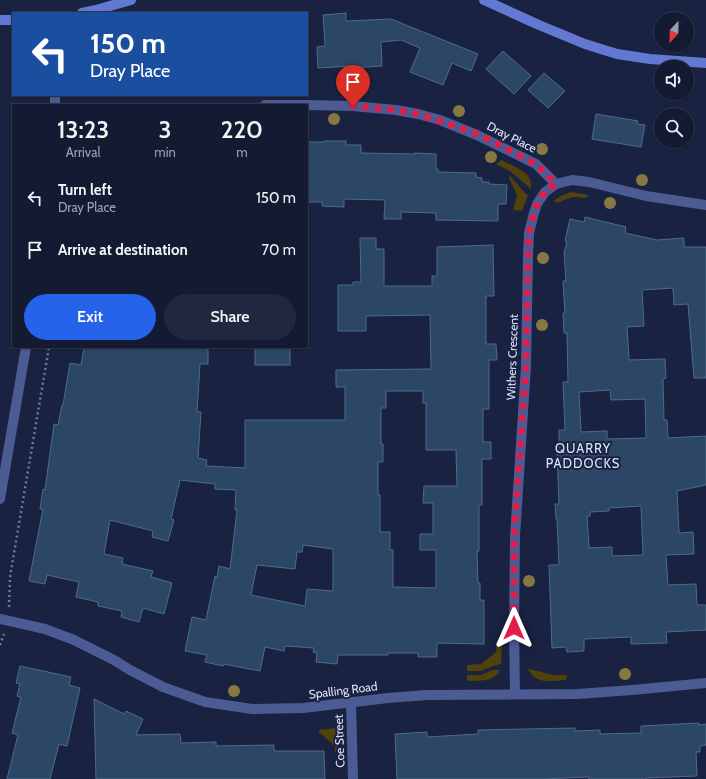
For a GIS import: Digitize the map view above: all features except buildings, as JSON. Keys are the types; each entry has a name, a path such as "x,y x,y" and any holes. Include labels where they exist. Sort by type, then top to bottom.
{"street":[{"path":"87,12 131,0"},
{"path":"484,0 585,44 617,54 650,59 706,63"},
{"path":"0,20 12,20"},
{"name":"Dray Place","path":"308,105 353,106 396,110 440,120 478,134 536,164 556,184"},
{"path":"556,184 572,180 590,182 646,196 706,205"},
{"name":"Withers Crescent","path":"515,694 514,536 526,366 529,233 537,204 545,192 556,184"},
{"path":"0,499 26,348"},
{"name":"Spalling Road","path":"0,619 45,630 74,640 163,686 205,702 252,709 303,708 427,695 578,694 706,683"},
{"name":"Coe Street","path":"351,702 353,779"}],"path":[{"path":"9,606 10,577 49,348"},
{"path":"0,645 3,639"}],"shaded area":[{"path":"501,160 526,173 530,181 531,189 510,171 496,164"},
{"path":"510,176 528,195 522,211 513,210 517,195 509,178"},
{"path":"572,192 588,195 587,198 577,197 558,203 554,201 562,195"},
{"path":"497,641 502,643 501,664 481,671 467,671 467,665 481,664 496,652"},
{"path":"528,669 553,675 567,675 566,680 540,680 535,678"},
{"path":"492,670 500,670 490,679 482,681 467,681 467,675 481,675"},
{"path":"337,728 340,735 340,751 335,752 335,746 319,732 319,730"}],"district":[{"name":"QUARRY PADDOCKS","path":"583,456"}],"route":[{"path":"353,106 396,110 418,114 440,120 478,134 536,164 556,184 545,192 537,204 529,233 526,366 514,536 514,628"}]}
